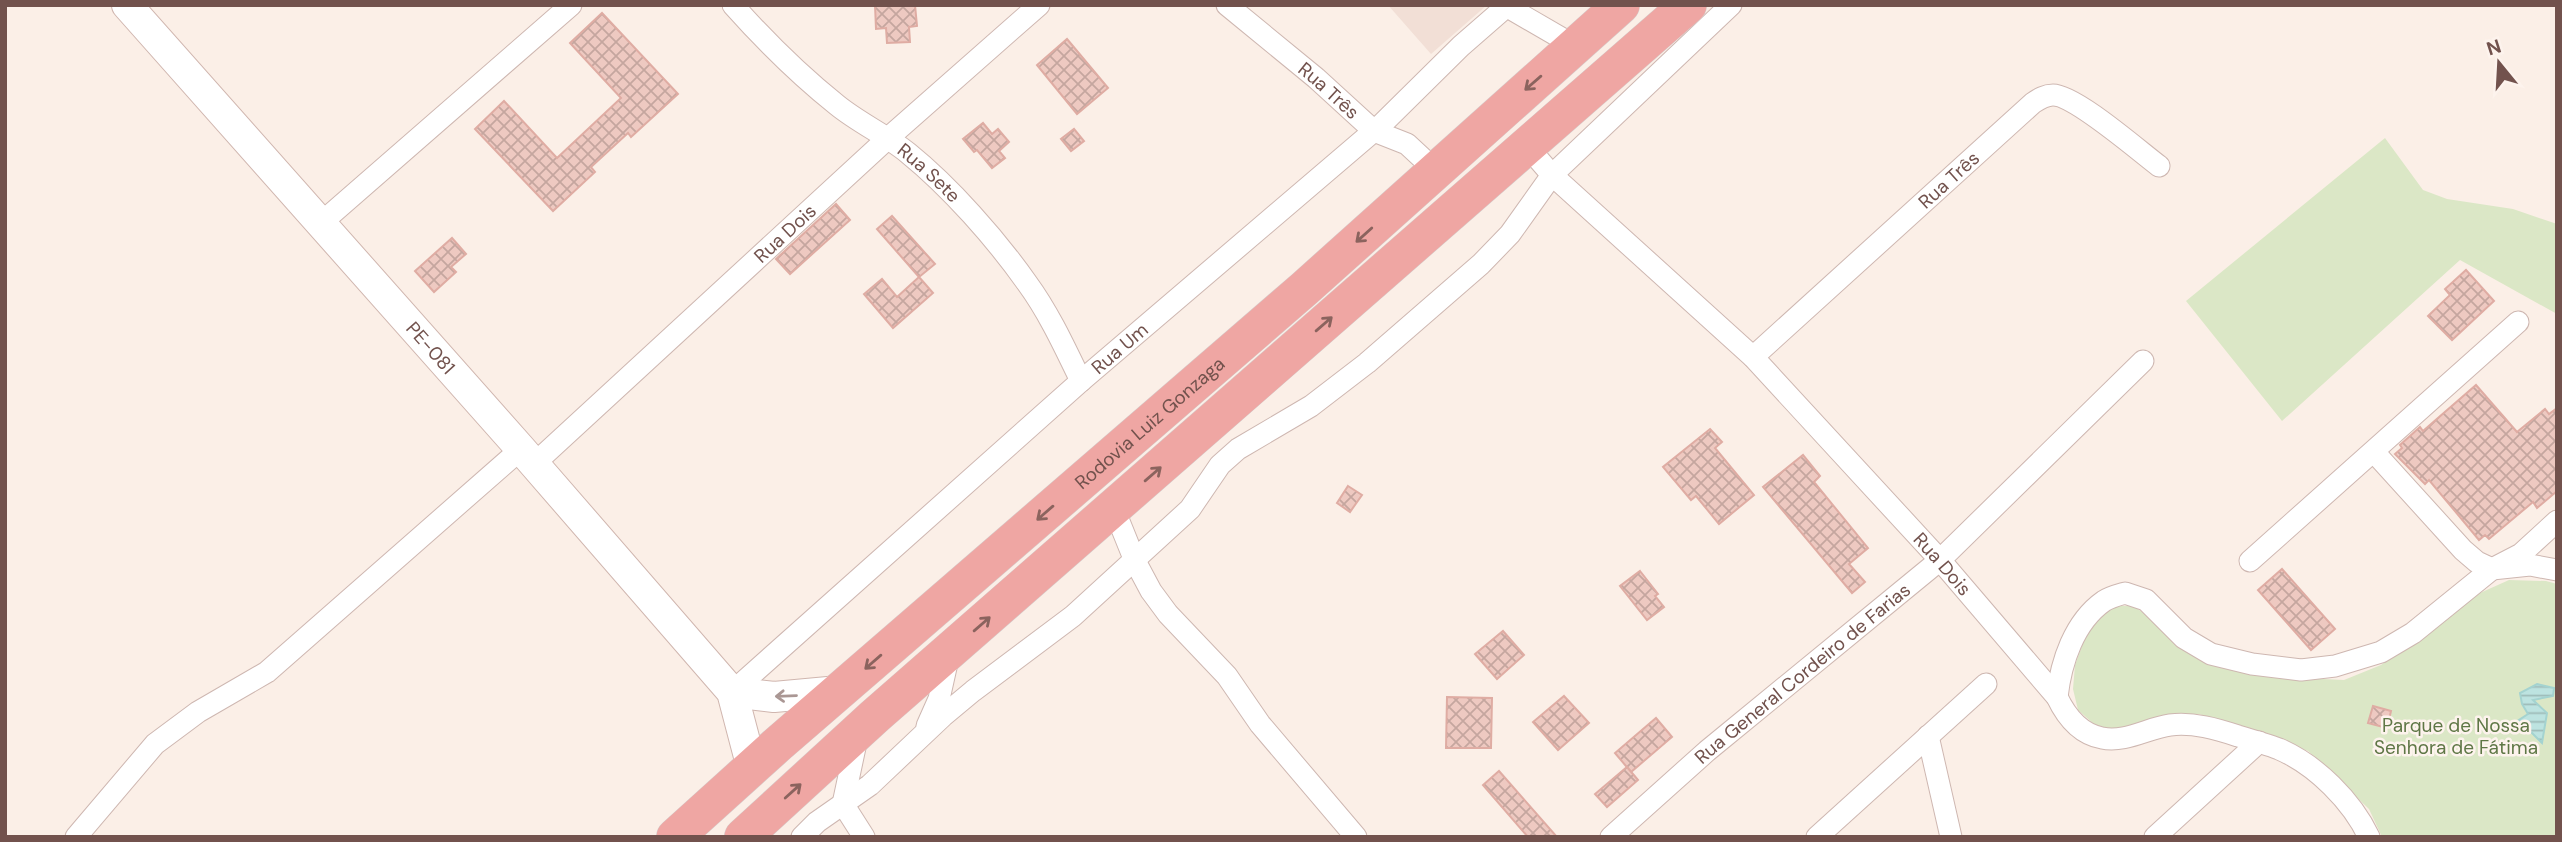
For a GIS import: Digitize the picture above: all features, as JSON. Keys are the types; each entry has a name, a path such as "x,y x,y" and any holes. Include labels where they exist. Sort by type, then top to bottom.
{"highway":[{"name":"Rodovia Luiz Gonzaga","path":"675,837 839,691 1293,298 1621,5"},
{"path":"743,837 858,732 1688,5"}],"street":[{"name":"PE-081","path":"127,5 528,456 732,692"},
{"path":"321,223 571,5"},
{"name":"Rua Sete","path":"733,5 782,60 839,107 907,152 996,243 1028,284 1053,324 1081,381"},
{"name":"Rua Dois","path":"76,837 155,744 198,712 267,672 528,456 1039,5"},
{"name":"Rua Três","path":"1227,5 1317,78 1374,131 1406,145 1434,170"},
{"path":"802,837 817,822 870,785 973,691 1073,616 1135,561 1190,509 1220,465 1238,449 1320,399 1367,363 1481,264 1510,234 1552,175 1731,5"},
{"path":"1507,6 1575,46"},
{"name":"Rua Um","path":"732,692 1081,381 1374,131 1456,42 1507,6"},
{"name":"Rua Três","path":"1753,357 1970,158 2044,96 2062,96 2081,107 2159,166"},
{"name":"Rua Dois","path":"1527,146 1552,175 1753,357 1940,559 2057,697 2063,709 2081,730 2104,739 2131,736 2170,725 2197,725 2281,750 2317,773 2349,804 2369,837"},
{"path":"2250,561 2518,322"},
{"name":"Rua General Cordeiro de Farias","path":"1611,837 1707,751 1940,559 2143,361"},
{"path":"2374,452 2477,562 2492,569 2530,565 2557,570"},
{"path":"1114,509 1135,561 1151,591 1168,614 1227,676 1260,724 1356,837"},
{"path":"2057,697 2060,671 2069,647 2086,618 2105,600 2125,593 2146,600 2184,638 2211,653 2252,664 2301,670 2335,666 2381,652 2413,633 2492,569 2521,554 2557,521"},
{"path":"923,735 939,699 950,652"},
{"path":"1817,837 1986,684"},
{"path":"752,768 732,692 775,697 839,691"},
{"path":"858,732 843,804 864,837"},
{"path":"1928,736 1951,837"},
{"path":"2155,837 2259,742"}],"shaded area":[{"path":"1388,5 1487,5 1431,54"}],"green space":[{"path":"2385,138 2423,190 2447,199 2513,209 2557,224 2557,314 2460,260 2282,421 2186,301"},
{"name":"Parque de Nossa Senhora de Fátima","path":"2509,580 2557,584 2557,837 2382,837 2369,809 2308,751 2199,714 2164,717 2114,732 2096,726 2078,710 2073,689 2075,665 2086,635 2098,617 2112,606 2134,606 2211,664 2261,676 2344,680 2381,665 2480,593"}],"water":[{"path":"2537,684 2554,688 2553,696 2533,700 2547,713 2542,743 2519,720 2528,714 2520,693"}],"building":[{"path":"875,5 915,5 917,26 909,27 910,42 887,43 886,28 876,29"},
{"path":"602,13 678,94 631,137 628,133 591,167 595,172 553,211 475,129 504,101 557,158 621,98 570,43"},
{"path":"1067,39 1108,88 1077,114 1037,65"},
{"path":"983,123 992,134 998,129 1009,142 999,151 1005,158 992,168 977,150 974,152 963,139"},
{"path":"1074,129 1084,141 1071,151 1061,139"},
{"path":"836,204 850,220 790,274 776,259"},
{"path":"892,216 935,264 919,277 877,229"},
{"path":"452,238 466,254 451,267 456,272 434,292 415,271"},
{"path":"2466,270 2494,301 2452,340 2428,316 2450,295 2445,289"},
{"path":"919,277 933,293 893,328 864,294 882,279 897,297"},
{"path":"2476,385 2517,432 2545,409 2549,414 2557,408 2557,491 2537,508 2533,502 2489,539 2485,535 2479,540 2429,480 2425,484 2395,454 2402,448 2400,445 2420,427 2423,431"},
{"path":"1710,429 1722,442 1715,448 1754,495 1719,524 1696,496 1691,500 1663,467"},
{"path":"1803,455 1820,476 1814,482 1868,548 1849,564 1865,582 1852,593 1763,487"},
{"path":"1348,486 1362,495 1350,512 1337,503"},
{"path":"2282,569 2335,629 2311,650 2258,590"},
{"path":"1640,571 1658,594 1655,596 1664,607 1647,620 1620,586"},
{"path":"1503,631 1524,655 1497,679 1475,654"},
{"path":"1564,696 1589,723 1558,750 1533,722"},
{"path":"1447,697 1492,698 1491,748 1446,748"},
{"path":"2373,706 2391,711 2387,728 2368,723"},
{"path":"1656,718 1672,737 1631,772 1615,753"},
{"path":"1627,767 1638,780 1607,807 1595,794"},
{"path":"1499,771 1557,837 1528,837 1483,785"}]}
